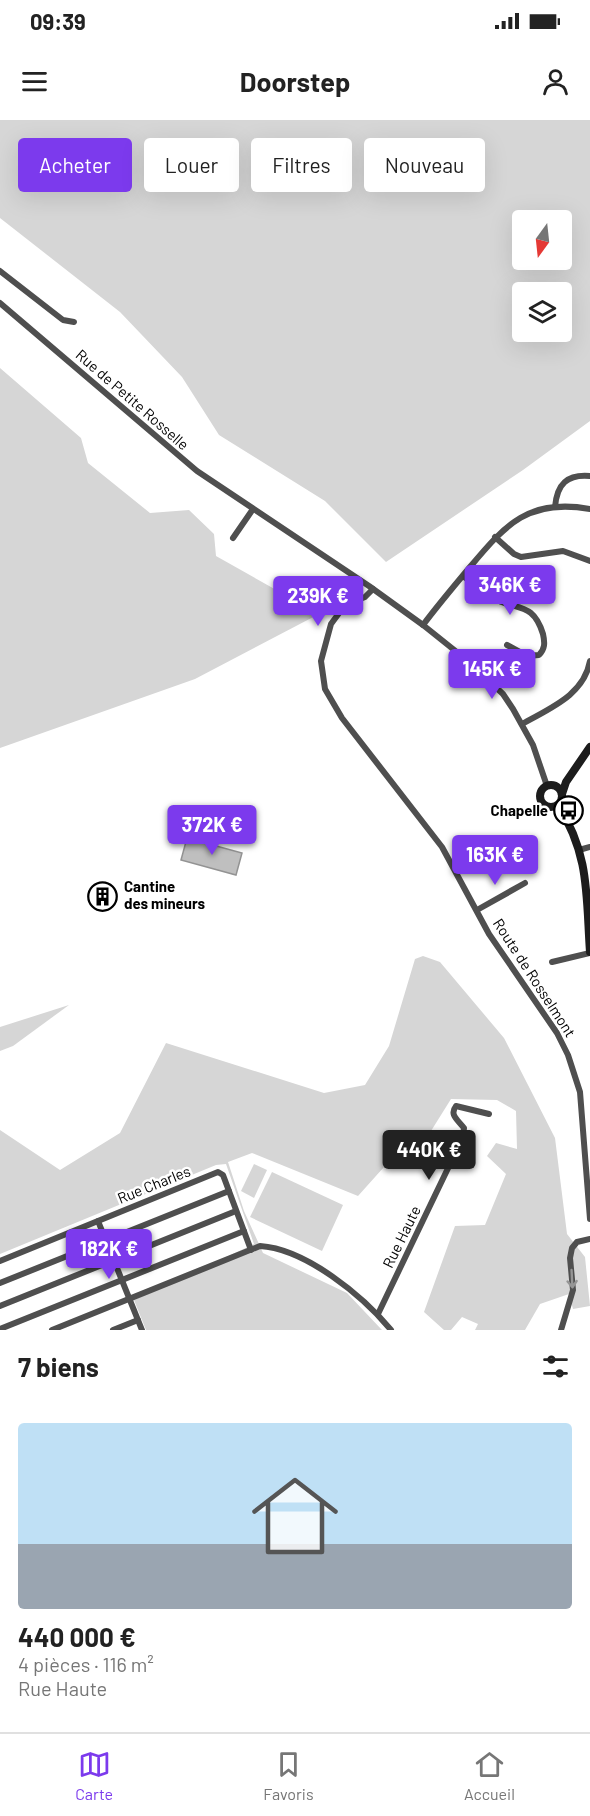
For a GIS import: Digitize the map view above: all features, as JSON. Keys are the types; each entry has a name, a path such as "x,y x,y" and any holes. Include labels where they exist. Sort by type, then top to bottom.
{"main road":[{"path":"566,782 541,791 543,804 550,808 558,805 566,782 590,747"},
{"path":"552,786 562,794"},
{"path":"558,805 566,817 579,849 588,880 590,952"}],"street":[{"path":"0,271 63,321 74,322"},
{"name":"Rue de Petite Rosselle","path":"0,303 183,460 373,589 468,661 503,694 522,724 552,786"},
{"path":"555,507 559,486 567,478 590,476"},
{"path":"423,625 495,537 511,522 532,512 555,507 590,509"},
{"path":"232,538 253,509"},
{"path":"495,537 514,554 521,557 563,551 590,561"},
{"path":"463,576 487,595 504,603 526,608 537,618 545,642 544,651 539,655 527,656 507,645"},
{"name":"Route de Rosselmont","path":"373,589 365,597 345,605 331,624 321,661 325,689 342,718 442,847 489,934 557,1033 568,1055 580,1092 590,1219"},
{"path":"522,724 577,689 588,672 590,661"},
{"path":"579,849 590,847"},
{"path":"477,910 525,883"},
{"path":"552,962 590,952"},
{"name":"Rue Haute","path":"378,1314 463,1137 464,1128 453,1115 453,1110 456,1106 489,1114"},
{"name":"Rue Charles","path":"0,1261 218,1173 223,1174 229,1191"},
{"path":"0,1283 229,1191 251,1250"},
{"path":"0,1306 236,1211"},
{"path":"98,1221 142,1330"},
{"path":"0,1329 244,1231"},
{"path":"561,1330 573,1290 570,1258 572,1248 577,1242 590,1239"},
{"path":"52,1330 251,1250 268,1247 318,1268 378,1314 391,1330"},
{"path":"112,1330 138,1320"}],"shaded area":[{"path":"0,120 590,120 590,421 523,470 386,562 325,501 219,435 182,377 120,312 0,218"},
{"path":"0,368 81,438 88,463 150,513 189,510 214,534 216,556 319,614 195,679 0,748"},
{"path":"423,956 440,962 504,1038 555,1138 567,1234 585,1257 590,1306 573,1309 569,1294 540,1304 525,1330 475,1330 478,1324 462,1317 451,1330 444,1330 424,1312 455,1226 485,1225 506,1174 487,1156 496,1143 517,1149 516,1111 497,1100 451,1099 426,1139 401,1148 358,1196 252,1153 228,1162 244,1211 263,1253 347,1293 382,1330 146,1330 134,1300 254,1244 226,1164 216,1165 0,1254 0,1130 60,1170 120,1133 166,1043 324,1093 365,1085 389,1046 415,959"},
{"path":"69,1005 13,1046 0,1051 0,1027"},
{"path":"254,1164 267,1170 254,1198 241,1191"},
{"path":"272,1172 343,1205 322,1251 250,1217"}],"building":[{"path":"187,838 242,853 236,875 181,860"}],"place":[{"name":"Chapelle","path":"569,811"},
{"name":"Cantine des mineurs","path":"103,896"}]}
